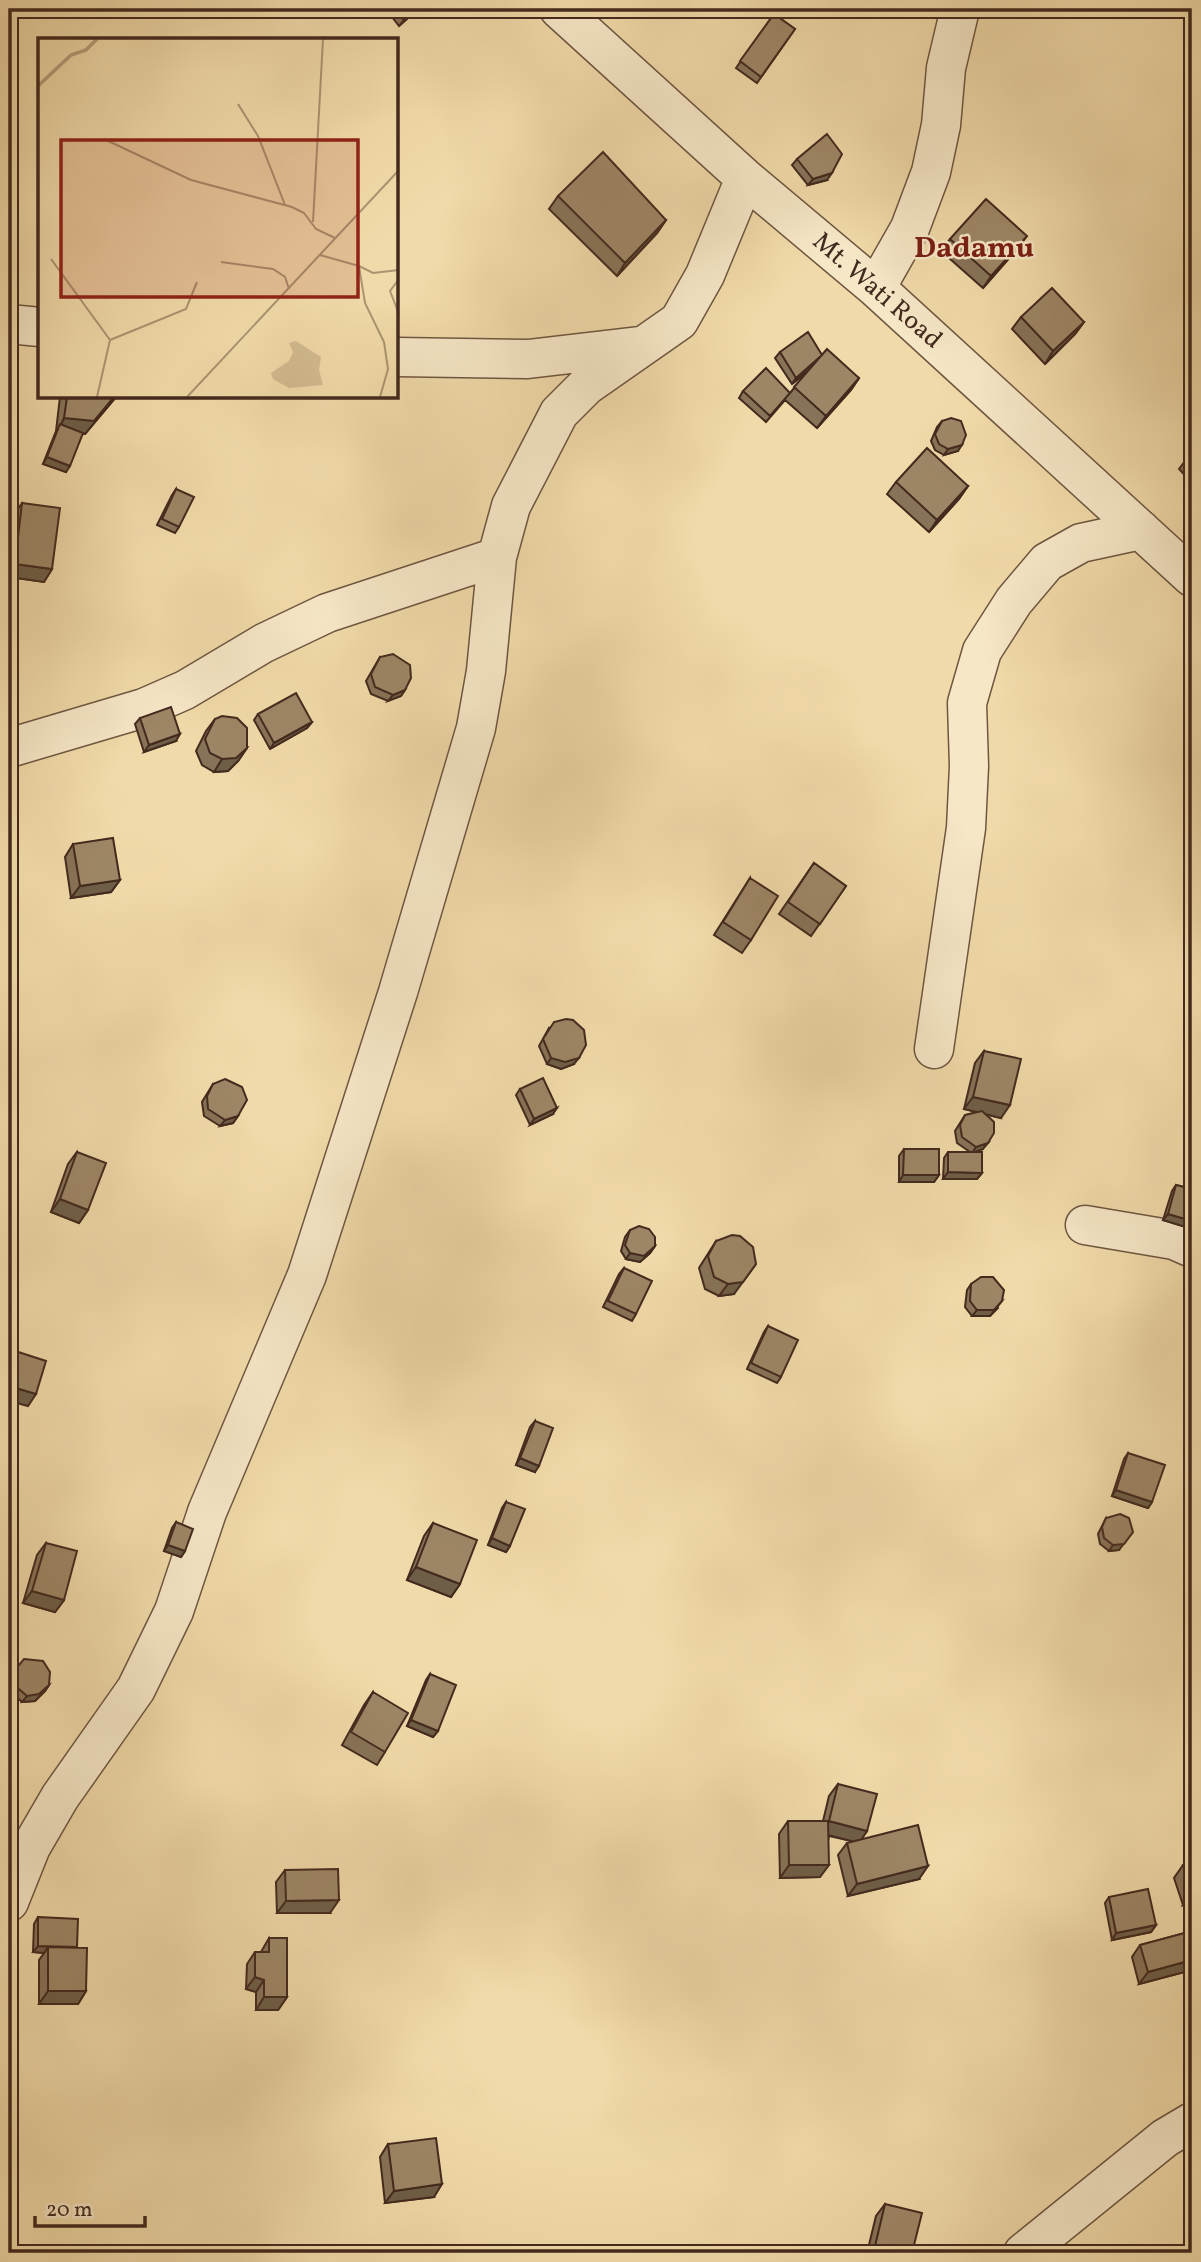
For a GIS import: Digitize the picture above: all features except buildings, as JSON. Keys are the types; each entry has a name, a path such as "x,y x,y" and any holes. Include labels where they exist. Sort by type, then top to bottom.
{"street":[{"name":"Mt. Wati Road","path":"559,9 745,178 876,288 1192,577"},
{"path":"876,288 910,228 931,172 941,125 946,68 960,9"},
{"path":"9,1902 31,1847 60,1797 136,1689 168,1623 207,1512 307,1275 398,992 476,728 486,671 497,557 511,506 559,413 586,386 679,321 705,275 745,178"},
{"path":"9,324 38,327"},
{"path":"399,357 528,359 644,346"},
{"path":"934,1049 966,828 968,703 982,651 1014,601 1047,562 1081,543 1141,530"},
{"path":"9,748 144,708 184,690 264,643 327,613 497,557"},
{"path":"1085,1225 1174,1240 1192,1248"},
{"path":"1023,2253 1165,2138 1192,2122"}],"district":[{"name":"Dadamu","path":"974,249"}]}
